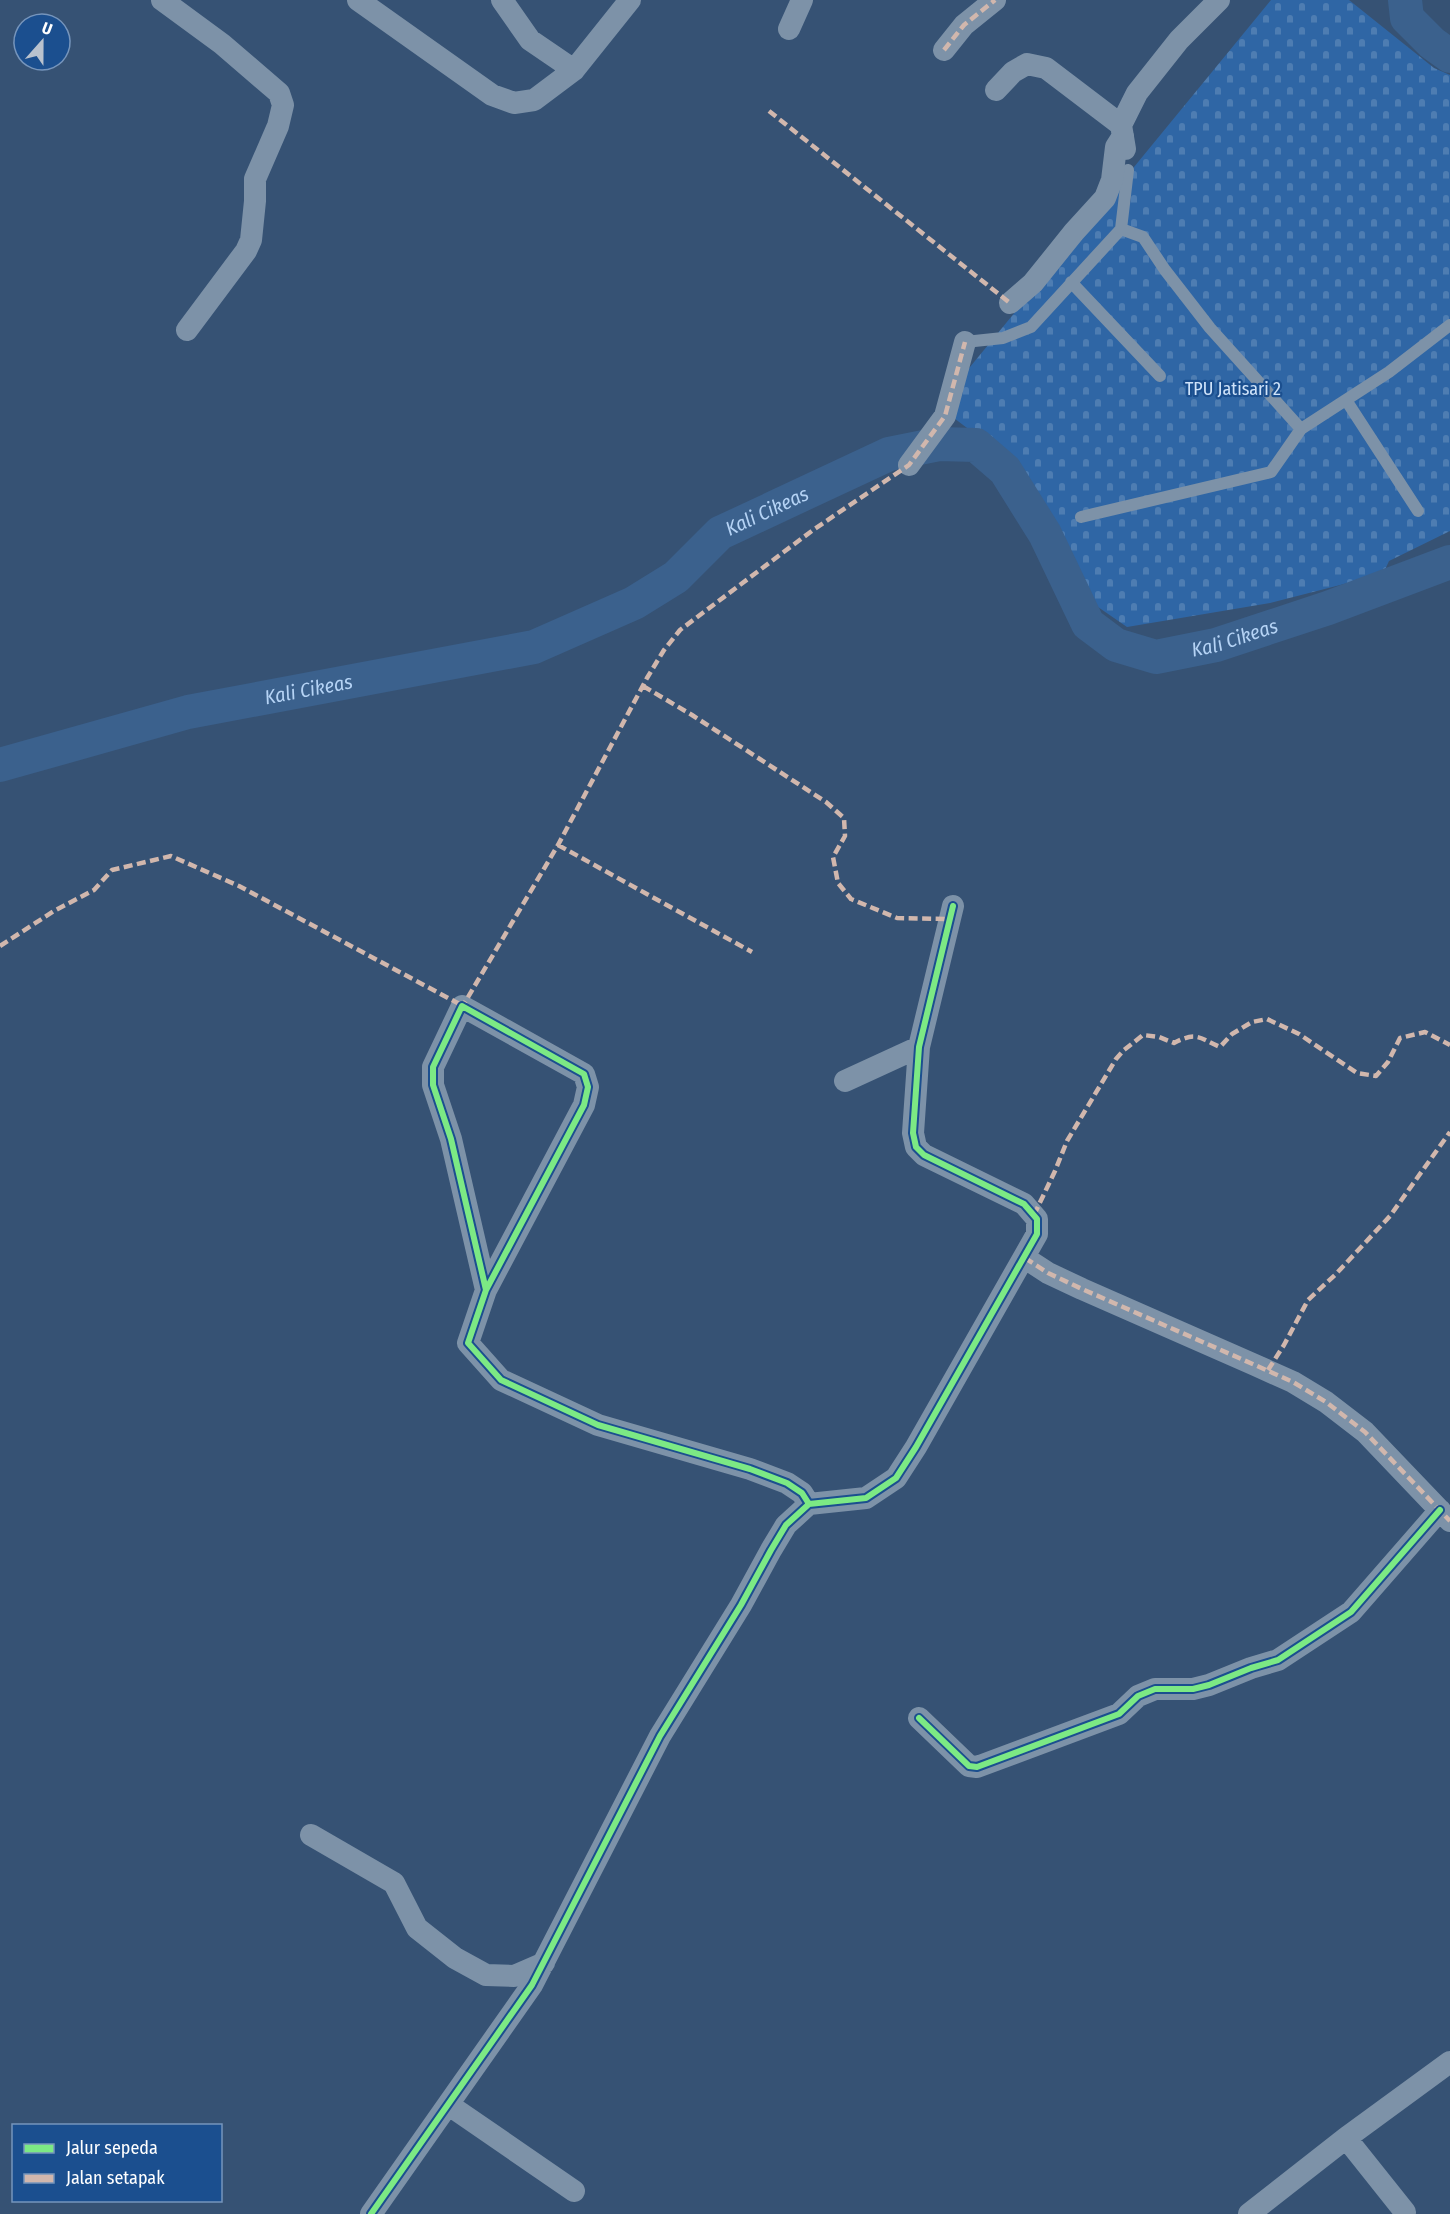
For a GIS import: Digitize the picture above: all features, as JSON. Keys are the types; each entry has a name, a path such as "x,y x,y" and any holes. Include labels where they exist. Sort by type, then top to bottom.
{"street":[{"path":"162,0 222,44 279,93 283,105 278,126 255,179 255,201 249,246 187,330"},
{"path":"358,0 492,95 514,103 534,100 574,70 630,0"},
{"path":"502,0 531,40 574,70"},
{"path":"789,29 802,0"},
{"path":"944,50 964,26 995,0"},
{"path":"1010,303 1033,283 1105,198 1112,180 1116,147 1137,93 1179,40 1219,0"},
{"path":"996,90 1013,72 1027,64 1046,68 1122,131 1128,170"},
{"path":"909,465 945,416 965,342"},
{"path":"371,2214 532,1985 660,1736 741,1605 786,1525 809,1504 866,1498 896,1478 1037,1234 1037,1219 1032,1210 1024,1204 924,1155 916,1147 913,1133 919,1047 953,906"},
{"path":"486,1290 451,1139 433,1085 433,1067 462,1006 584,1074 588,1087 584,1105 486,1290 468,1343 501,1380 598,1425 750,1469 787,1483 802,1493 809,1504"},
{"path":"845,1081 919,1047"},
{"path":"919,1718 969,1766 977,1767 1119,1714 1138,1696 1155,1689 1193,1689 1278,1660 1351,1612 1445,1516 1365,1432 1326,1402 1293,1382 1082,1289 1048,1273 1025,1258"},
{"path":"311,1835 394,1883 417,1928 455,1958 486,1974 514,1976 544,1963"},
{"path":"1249,2214 1346,2138 1450,2062"},
{"path":"449,2105 573,2191"},
{"path":"1346,2138 1405,2212"}],"lane":[{"path":"965,342 1003,338 1031,327 1121,229 1128,170"},
{"path":"1121,229 1143,237 1165,270 1210,328 1301,429"},
{"path":"1071,282 1160,376"},
{"path":"1081,517 1270,472 1301,429 1389,372 1450,325"},
{"path":"1346,400 1418,511"}],"green space":[{"name":"TPU Jatisari 2","path":"1271,0 1349,0 1434,68 1450,75 1450,531 1389,561 1383,574 1270,603 1127,627 1085,598 1020,468 938,406"}],"waterway":[{"name":"Kali Cikeas","path":"1405,0 1407,18 1432,43 1450,56"},
{"name":"Kali Cikeas","path":"0,765 188,712 534,647 634,603 676,577 720,533 889,454 939,444 976,445 1005,470 1045,534 1088,624 1116,645 1156,657 1216,645 1328,608 1450,562"}],"marked path":[{"path":"944,50 964,25 995,0"},
{"path":"769,111 1010,303"},
{"path":"461,1009 558,845 664,650 680,630 813,530 909,465 945,416 965,342"},
{"path":"643,686 826,802 844,818 845,836 833,857 838,883 851,899 897,918 950,919"},
{"path":"558,845 752,952"},
{"path":"0,946 54,911 94,890 112,870 171,856 239,886 465,1007"},
{"path":"1034,1215 1067,1141 1116,1059 1143,1035 1159,1037 1174,1043 1188,1037 1198,1037 1220,1047 1232,1034 1252,1022 1267,1019 1299,1034 1357,1073 1376,1076 1388,1062 1400,1038 1425,1032 1450,1045"},
{"path":"1268,1370 1308,1300 1336,1274 1390,1216 1450,1132"},
{"path":"1025,1258 1048,1273 1082,1289 1293,1382 1326,1402 1365,1432 1450,1521"}],"cycle path":[{"path":"371,2214 532,1985 660,1736 741,1605 786,1525 809,1504 866,1498 896,1478 916,1447 1037,1234 1037,1219 1024,1204 924,1155 916,1147 913,1133 919,1047 953,906"},
{"path":"486,1290 451,1139 433,1085 433,1067 462,1006 584,1074 588,1087 584,1105 486,1290 468,1343 501,1380 598,1425 750,1469 787,1483 802,1493 809,1504"},
{"path":"919,1718 969,1766 977,1767 1119,1714 1138,1696 1155,1689 1193,1689 1278,1660 1351,1612 1440,1510"}]}
